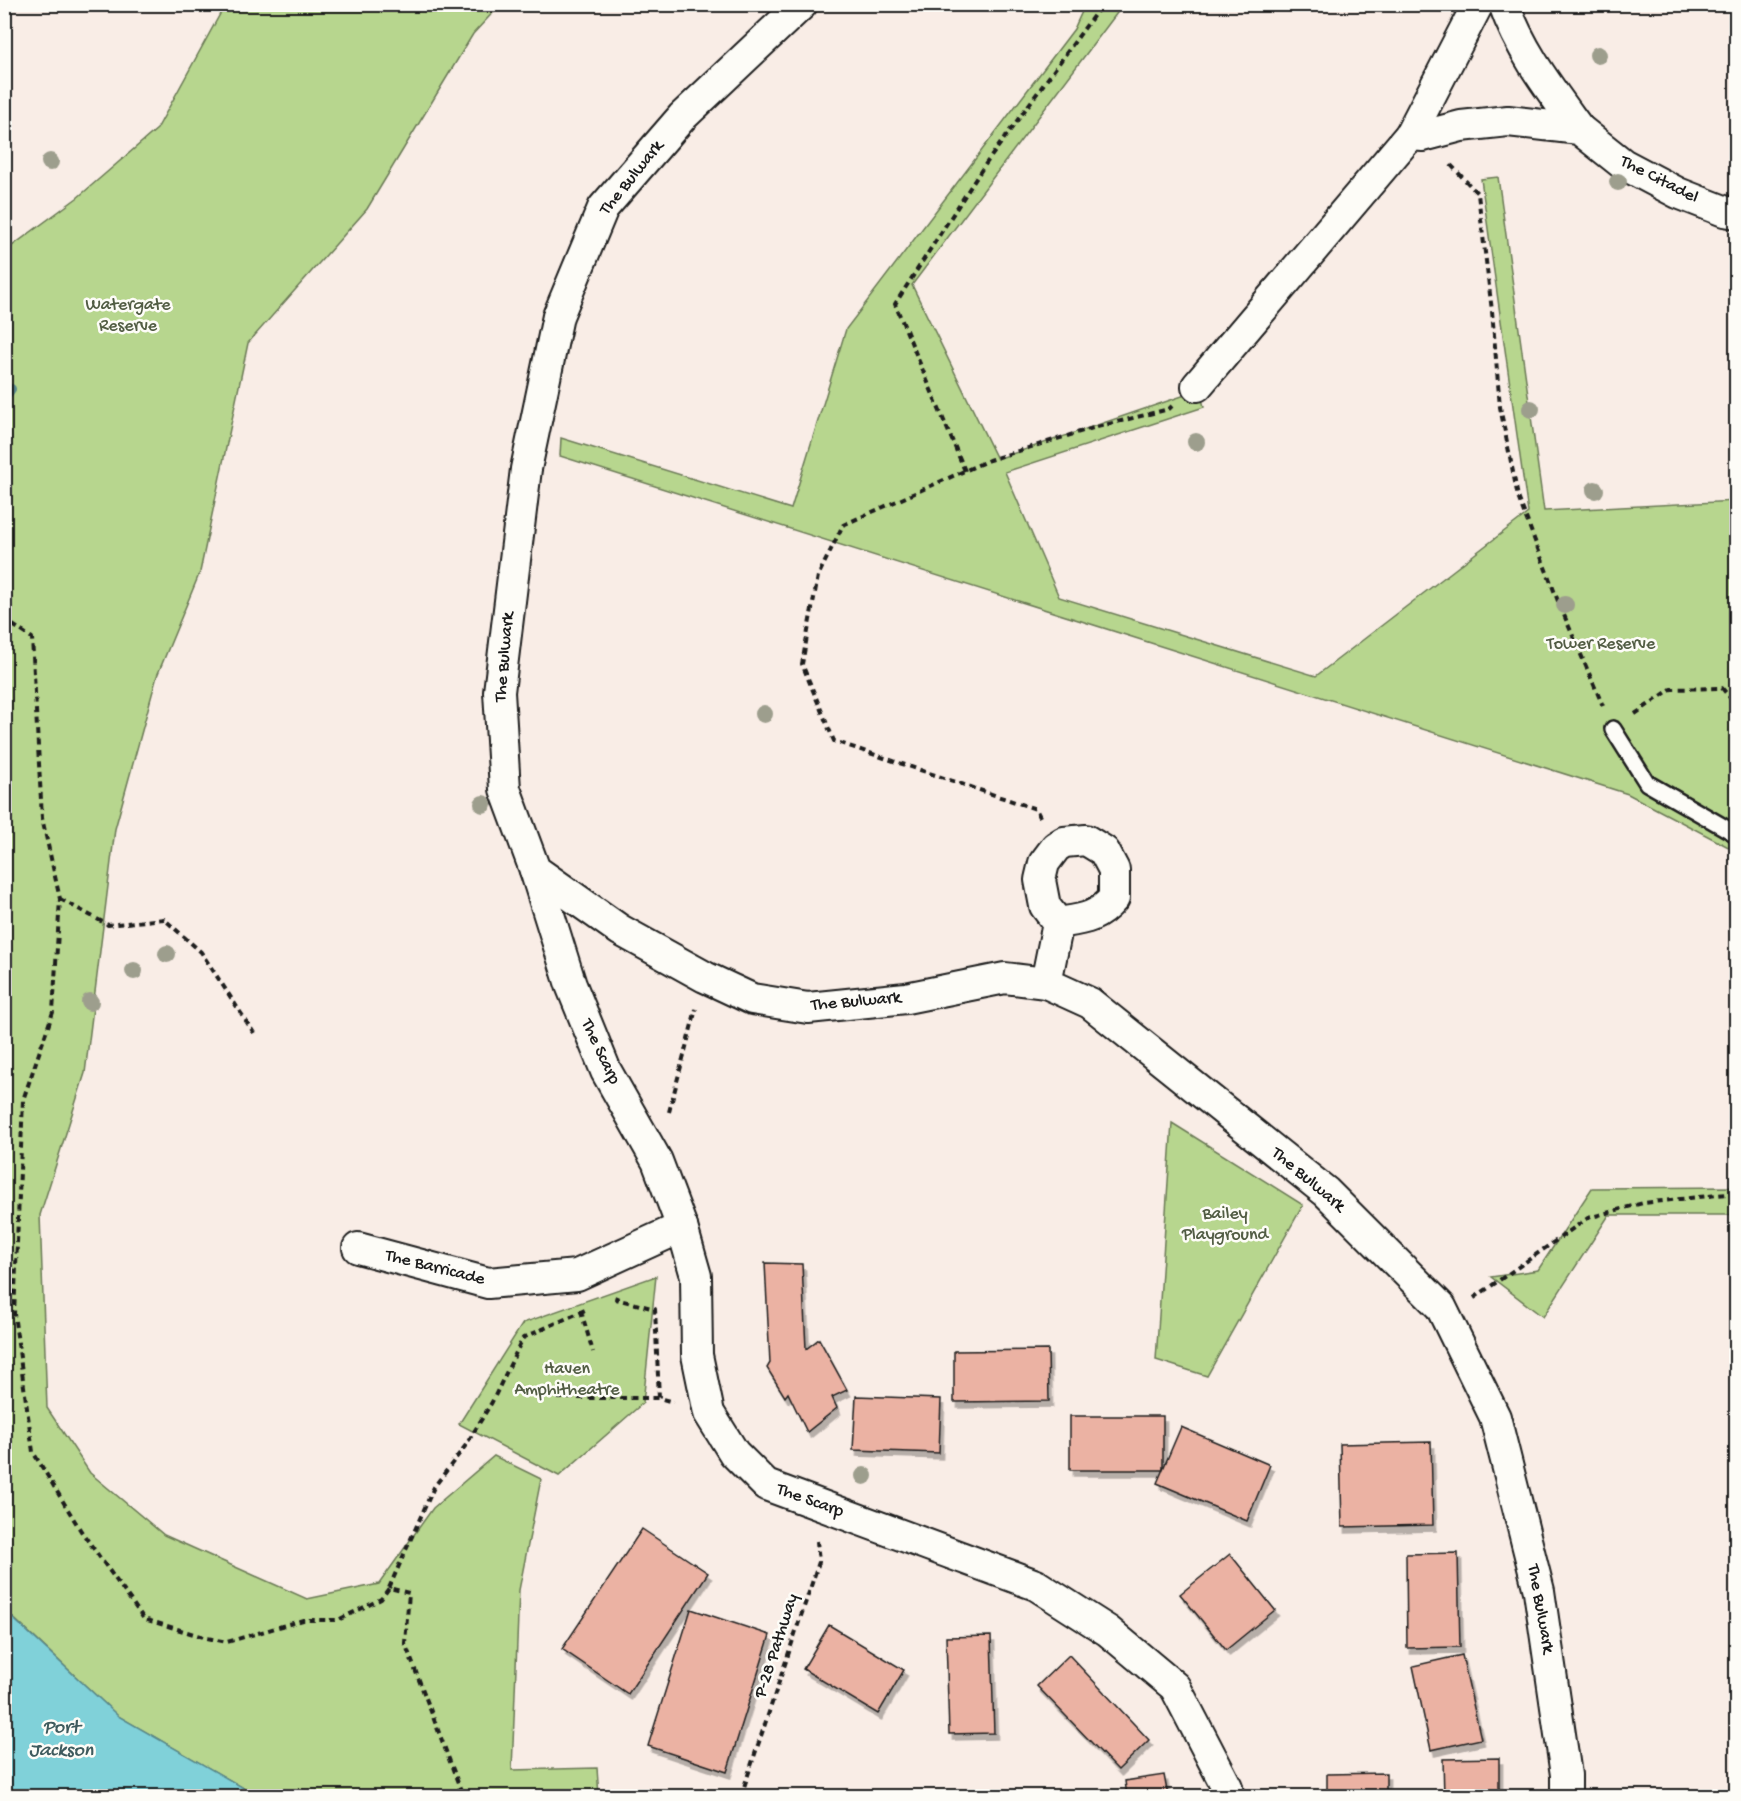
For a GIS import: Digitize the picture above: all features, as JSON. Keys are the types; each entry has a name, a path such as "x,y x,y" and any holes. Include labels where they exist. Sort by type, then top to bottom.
{"street":[{"name":"The Bulwark","path":"802,4 682,117 603,208 558,316 526,469 499,692 505,789 535,870 620,930 752,999 808,1008 906,998 1005,978 1046,983 1090,1003 1326,1192 1441,1307 1495,1417 1539,1591 1566,1775 1566,1797"},
{"path":"1197,387 1417,135 1449,57 1478,4"},
{"name":"The Citadel","path":"1504,4 1510,22 1537,73 1579,129 1623,164 1668,189 1724,211 1737,213"},
{"path":"1417,135 1461,126 1508,121 1579,129"},
{"path":"1046,983 1058,923 1045,906 1040,880 1044,863 1056,847 1064,842 1086,840 1104,851 1114,870 1114,898 1104,910 1087,918 1058,923"},
{"name":"The Scarp","path":"535,870 571,985 606,1071 657,1161 682,1227 696,1276 697,1355 709,1411 734,1453 766,1485 1036,1585 1108,1631 1175,1687 1227,1786 1228,1797"},
{"name":"The Barricade","path":"358,1248 488,1283 577,1275 682,1227"}],"lane":[{"path":"1613,729 1647,783 1737,834"}],"path":[{"path":"966,471 895,304 982,169 1102,4"},
{"path":"1417,135 1479,194 1500,407 1518,497 1578,649 1613,729 1671,689 1722,688 1737,705"},
{"path":"1056,847 1036,809 834,741 802,664 818,576 843,525 989,460 1083,431 1169,409 1197,387"},
{"path":"4,619 32,638 42,818 60,899 53,1012 23,1100 14,1314 33,1452 81,1531 144,1619 226,1642 303,1620 338,1620 381,1599 389,1588 434,1487 466,1445 492,1402 523,1338 581,1312"},
{"path":"60,899 108,925 164,919 201,952 254,1033"},
{"path":"657,1161 705,976"},
{"path":"1446,1318 1588,1218 1643,1203 1737,1193"},
{"path":"617,1257 621,1276 616,1299 655,1310 659,1398"},
{"path":"570,1276 593,1352"},
{"path":"557,1398 659,1398 709,1411"},
{"name":"P-28 Pathway","path":"741,1797 819,1562 813,1502"},
{"path":"389,1588 409,1593 405,1643 463,1797"}],"green space":[{"name":"Watergate Reserve","path":"225,5 500,5 473,34 367,209 248,343 200,572 157,676 115,829 85,1073 40,1215 47,1408 90,1473 164,1535 307,1599 379,1584 433,1508 494,1456 541,1479 519,1590 512,1770 597,1768 599,1796 252,1796 242,1787 118,1716 5,1610 4,252 77,198 157,129"},
{"name":"Tower Reserve","path":"1085,5 1123,5 912,285 997,459 1200,390 1204,407 1005,472 1059,597 1316,676 1528,513 1481,179 1498,177 1544,511 1736,501 1736,851 1628,794 560,456 561,438 791,509 846,329 1074,29"},
{"name":"Bailey Playground","path":"1172,1123 1303,1205 1207,1376 1156,1360"},
{"path":"1736,1187 1736,1215 1609,1215 1543,1317 1491,1277 1538,1270 1592,1188"},
{"name":"Haven Amphitheatre","path":"656,1276 643,1403 559,1476 459,1424 523,1323"}],"water":[{"name":"Port Jackson","path":"4,1610 118,1716 242,1787 252,1796 5,1796"}],"building":[{"path":"765,1263 802,1264 806,1349 819,1339 847,1390 832,1397 837,1408 807,1432 788,1393 785,1397 767,1368 770,1363"},
{"path":"1048,1350 1049,1401 954,1402 954,1351"},
{"path":"856,1396 941,1399 939,1453 853,1450"},
{"path":"1070,1416 1163,1416 1163,1470 1070,1470"},
{"path":"1181,1427 1270,1465 1247,1521 1157,1483"},
{"path":"1431,1442 1433,1525 1342,1527 1340,1444"},
{"path":"642,1529 708,1573 628,1694 562,1649"},
{"path":"1458,1553 1460,1647 1407,1648 1406,1554"},
{"path":"1230,1554 1275,1610 1226,1650 1180,1594"},
{"path":"691,1609 770,1635 727,1772 648,1746"},
{"path":"829,1625 904,1670 878,1714 803,1669"},
{"path":"991,1636 994,1733 949,1734 946,1637"},
{"path":"1069,1655 1149,1740 1118,1770 1037,1686"},
{"path":"1462,1655 1481,1739 1431,1750 1413,1666"},
{"path":"1499,1758 1499,1796 1444,1796 1443,1759"},
{"path":"1386,1773 1386,1796 1327,1796 1327,1774"},
{"path":"1164,1775 1168,1796 1127,1796 1125,1781"}],"waterway":[{"path":"4,398 11,389"}]}
